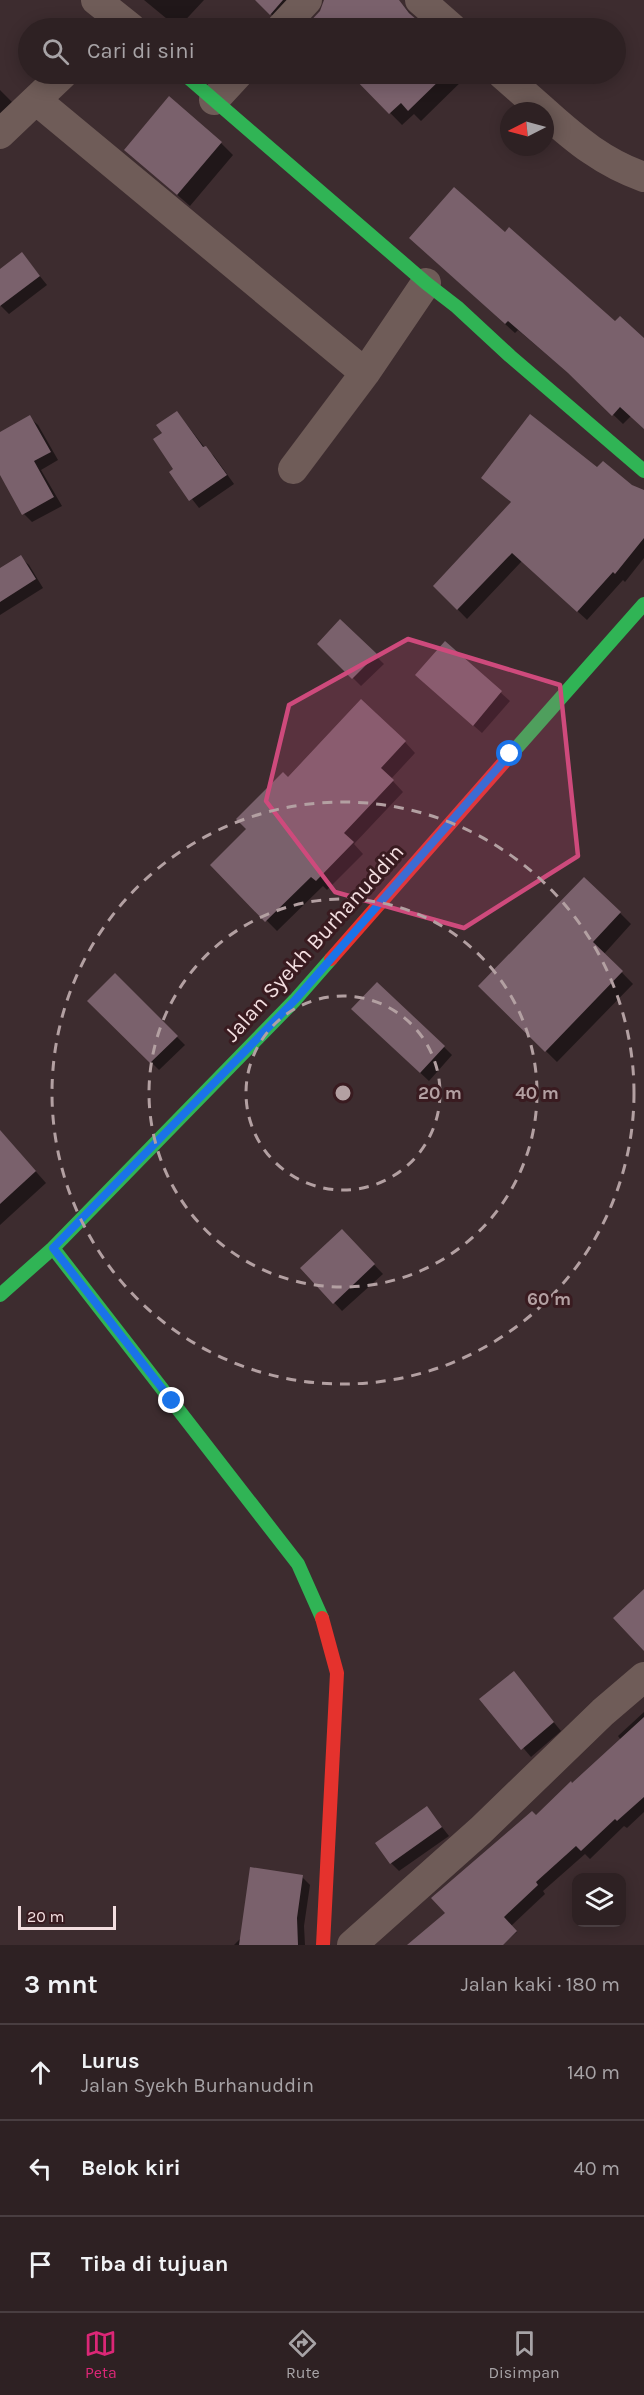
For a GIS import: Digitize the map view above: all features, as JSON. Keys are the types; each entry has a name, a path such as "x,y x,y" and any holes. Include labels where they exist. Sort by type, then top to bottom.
{"street":[{"path":"290,18 307,0"},
{"path":"420,0 441,18"},
{"path":"0,134 53,84"},
{"path":"196,84 426,283 457,307 510,357 644,471"},
{"path":"214,100 229,84"},
{"path":"513,84 534,102"},
{"path":"36,100 365,373"},
{"path":"554,120 583,146 610,162 644,177"},
{"path":"293,469 365,373 426,283"},
{"name":"Jalan Syekh Burhanuddin","path":"0,1295 53,1248 295,1000 644,604"},
{"path":"53,1248 298,1564 320,1609 332,1643 337,1673 323,1945"},
{"path":"352,1945 481,1830 603,1712 644,1677"}],"highlighted area":[{"path":"408,639 560,685 578,856 464,928 335,892 266,801 289,705"}],"building":[{"path":"255,0 283,0 270,15"},
{"path":"324,0 399,0 415,18 313,18 320,11"},
{"path":"360,84 436,84 408,111 401,103 389,114"},
{"path":"169,96 222,142 177,195 124,150"},
{"path":"454,187 505,232 509,227 615,321 620,316 644,338 644,429 620,407 612,416 568,373 508,321 505,324 409,238"},
{"path":"22,252 40,276 0,306 0,269"},
{"path":"177,411 227,475 189,501 169,472 173,469 153,439 162,433 156,425"},
{"path":"530,414 597,467 603,461 632,485 644,490 644,538 615,574 613,572 577,612 512,553 457,610 433,586 511,502 481,478"},
{"path":"30,415 51,452 34,461 54,497 22,515 0,475 0,432"},
{"path":"21,555 36,579 0,602 0,568"},
{"path":"340,619 377,654 352,679 317,644"},
{"path":"445,641 502,691 473,726 415,675"},
{"path":"361,699 406,741 381,768 394,780 344,833 354,842 316,881 311,877 265,922 210,865 246,829 236,819 283,772 288,777"},
{"path":"584,877 621,912 593,942 623,971 545,1052 478,986"},
{"path":"115,973 178,1036 150,1063 87,1001"},
{"path":"377,982 445,1046 420,1073 351,1009"},
{"path":"0,1130 36,1171 0,1204"},
{"path":"342,1229 375,1264 333,1304 300,1268"},
{"path":"644,1589 644,1651 613,1618"},
{"path":"514,1671 554,1722 521,1750 479,1699"},
{"path":"644,1717 644,1797 617,1821 615,1819 581,1851 576,1846 536,1882 538,1885 504,1917 517,1931 503,1945 407,1945 445,1913 431,1898 532,1811 536,1815"},
{"path":"427,1806 442,1827 390,1864 375,1843"},
{"path":"250,1867 303,1875 297,1918 298,1945 239,1945"}],"traffic: fast":[{"path":"196,84 426,283 457,307 510,356 644,471"},
{"path":"512,753 644,604"},
{"path":"0,1295 53,1248 295,1000 331,959"},
{"path":"53,1248 298,1564 322,1618"}],"traffic: jam":[{"path":"331,959 512,753"},
{"path":"322,1618 337,1673 323,1945"}],"route":[{"path":"172,1401 53,1248 295,1000 510,754"}]}
